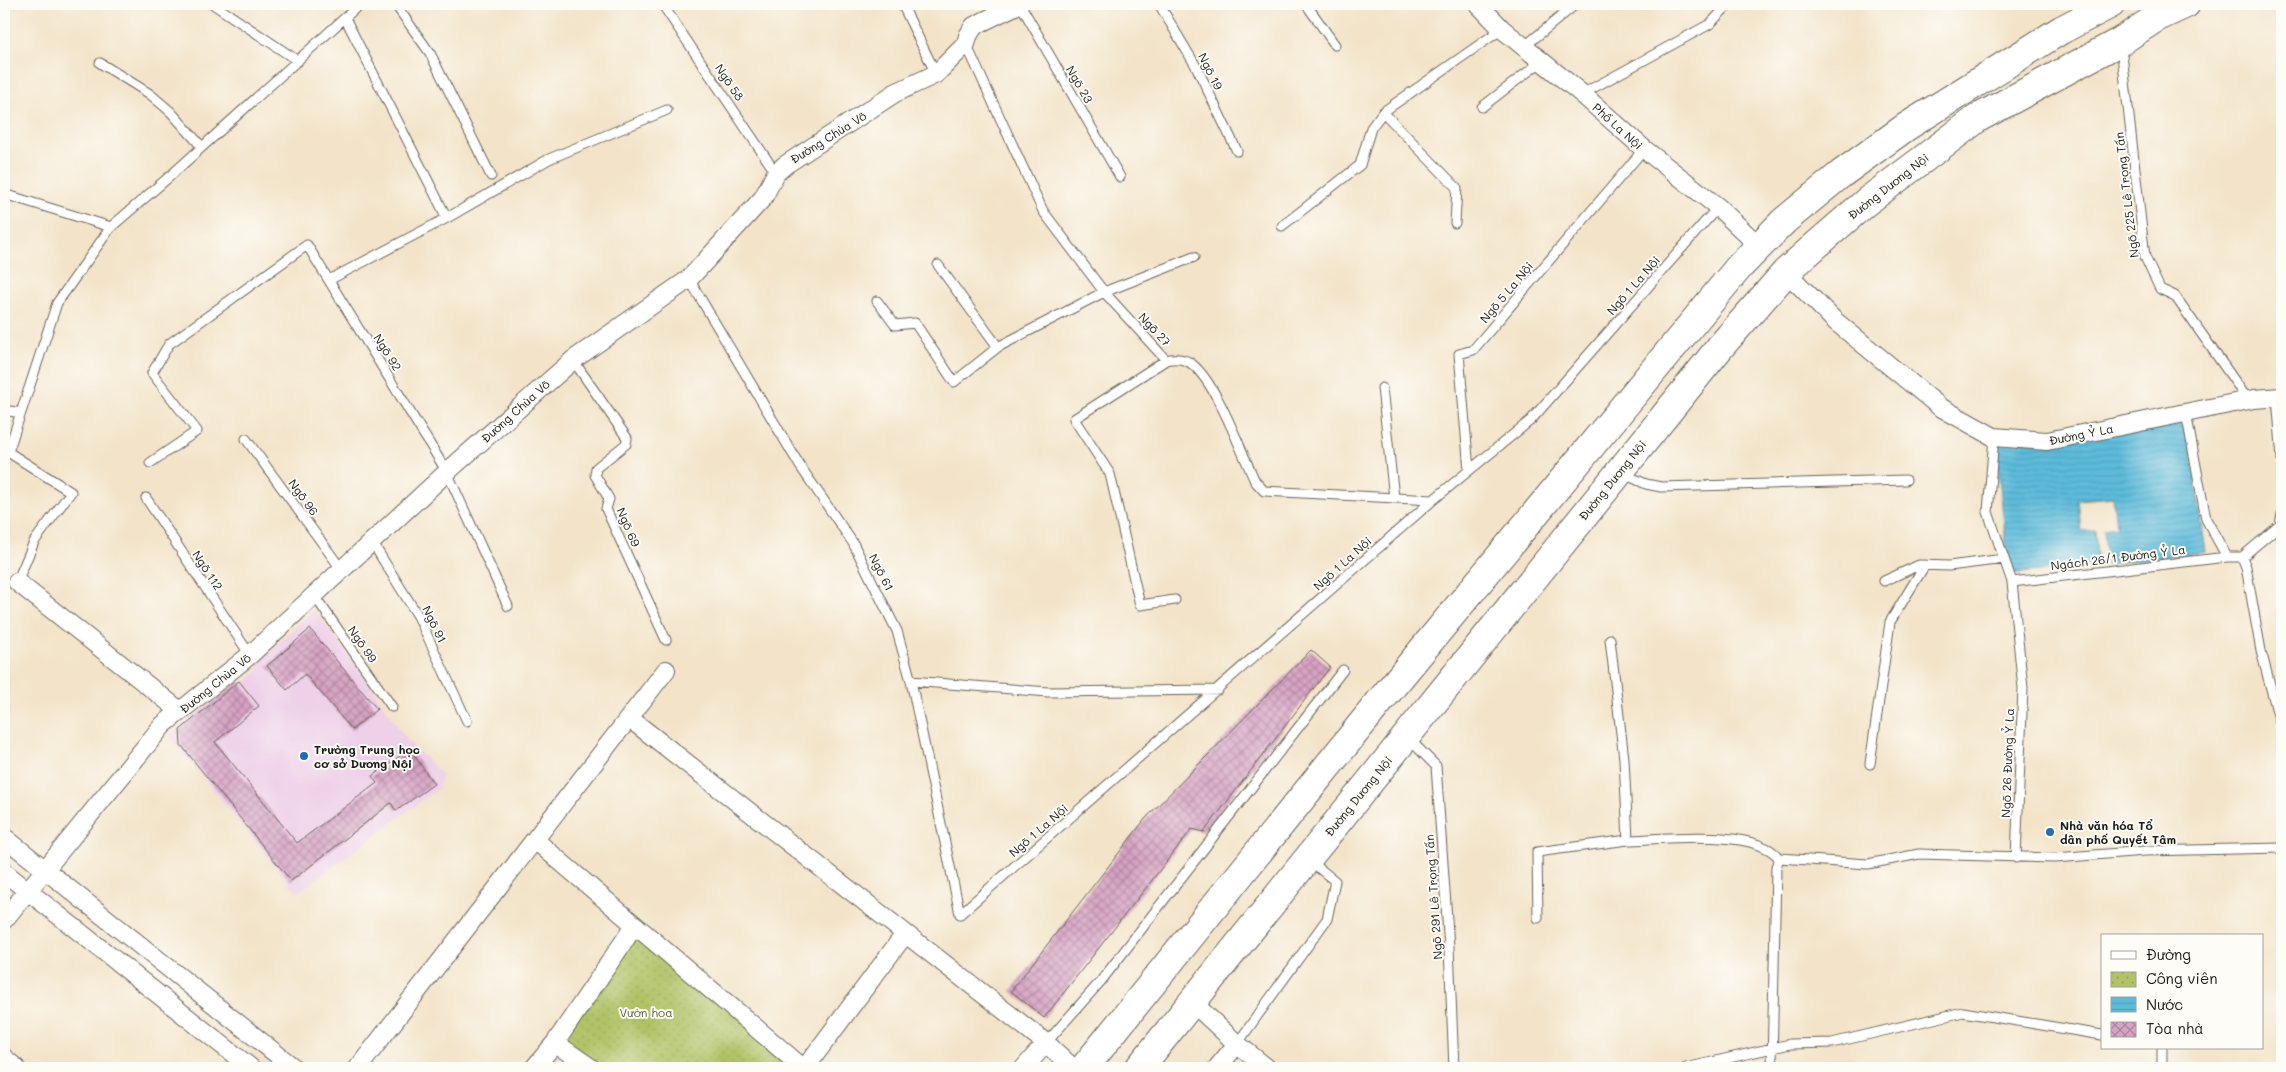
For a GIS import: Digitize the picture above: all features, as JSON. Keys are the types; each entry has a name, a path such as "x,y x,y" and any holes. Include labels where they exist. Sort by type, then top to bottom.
{"main road":[{"path":"1084,1068 1390,690 1739,267 1784,222 1841,174 1906,127 2061,30 2111,4"},
{"name":"Đường Dương Nội","path":"1139,1068 1721,346 1786,272 1866,202 1978,118 2121,41 2179,5"},
{"path":"1760,247 1786,272"}],"street":[{"name":"Đường Chùa Võ","path":"4,920 162,725 250,655 447,472 573,360 689,279 762,198 776,173 785,164 895,93 936,74 966,44 974,26 1020,4"},
{"name":"Phố La Nội","path":"1478,4 1502,29 1543,61 1644,149 1718,208 1760,247"},
{"name":"Đường Ỷ La","path":"1786,272 1835,322 1940,407 1994,437 2047,441 2248,400 2280,397"},
{"path":"17,582 180,711"},
{"path":"358,1068 666,670"},
{"path":"629,718 1046,1043 1073,1068"},
{"path":"4,837 294,1068"},
{"path":"535,840 804,1068 905,934"},
{"path":"4,872 251,1068"},
{"path":"534,1068 555,1043 634,925"},
{"path":"1192,1002 1237,1044 1267,1068"},
{"path":"555,1043 591,1068"},
{"path":"1024,1068 1046,1043"},
{"path":"1217,1068 1237,1044"},
{"path":"4,1058 16,1068"}],"lane":[{"path":"213,4 298,61"},
{"path":"395,4 430,53 491,176"},
{"name":"Ngõ 58","path":"662,4 776,173"},
{"path":"902,4 936,74"},
{"name":"Ngõ 23","path":"1020,4 1120,177"},
{"name":"Ngõ 19","path":"1159,4 1196,68 1237,151"},
{"path":"1306,4 1335,45"},
{"path":"1525,46 1576,4"},
{"path":"1582,94 1710,24 1729,4"},
{"path":"17,582 34,542 71,492 8,452 57,303 111,227 298,61 357,5"},
{"path":"345,18 447,218"},
{"path":"1282,226 1360,165 1371,128 1382,112 1502,29"},
{"name":"Ngõ 225 Lê Trọng Tấn","path":"2121,41 2145,257 2160,289 2175,296 2248,400"},
{"name":"Ngõ 27","path":"966,44 1043,211 1104,292 1166,360 1074,419 1110,474 1140,605 1175,600"},
{"path":"1482,107 1543,61"},
{"path":"100,63 150,94 171,112 202,147"},
{"path":"328,280 447,218 549,159 667,110"},
{"path":"1382,112 1457,188 1455,223"},
{"name":"Ngõ 5 La Nội","path":"1469,470 1459,354 1473,350 1644,149"},
{"path":"4,194 111,227"},
{"name":"Ngõ 1 La Nội","path":"960,914 1218,690 1432,500 1530,420 1718,208"},
{"name":"Ngõ 92","path":"150,463 197,431 152,373 169,344 307,245 447,472 508,606"},
{"path":"877,301 895,325 915,323 954,382 998,347 1104,292 1194,257"},
{"path":"938,265 998,347"},
{"name":"Ngõ 61","path":"689,279 800,466 853,543 898,631 911,681 960,914"},
{"path":"1166,360 1176,358 1188,362 1205,378 1216,396 1255,481 1264,491 1432,500"},
{"name":"Ngõ 69","path":"573,360 627,438 626,444 596,468 595,475 609,499 606,509 666,640"},
{"path":"1382,388 1394,498"},
{"path":"2280,397 2282,459"},
{"path":"4,410 21,412"},
{"path":"2186,413 2206,519 2227,557"},
{"name":"Ngõ 26 Đường Ỷ La","path":"1994,437 1988,512 2012,582 2023,688 2016,858"},
{"name":"Ngõ 96","path":"246,439 342,570"},
{"path":"1620,472 1646,484 1662,487 1906,480"},
{"name":"Ngõ 112","path":"146,498 250,655"},
{"path":"2282,514 2280,525 2242,557 2246,567 2261,651 2282,730"},
{"name":"Ngõ 91","path":"372,542 418,616 467,721"},
{"name":"Ngách 26/1 Đường Ỷ La","path":"2012,582 2227,557 2242,557"},
{"path":"1884,580 1912,567 1925,565 1949,566 2004,559"},
{"path":"1870,764 1890,622 1925,565"},
{"name":"Ngõ 99","path":"314,595 392,707"},
{"path":"1610,639 1624,759 1628,840"},
{"path":"1046,1043 1101,981 1343,670"},
{"path":"911,681 1048,692 1218,690"},
{"name":"Ngõ 291 Lê Trọng Tấn","path":"1406,736 1436,766 1449,947 1454,1068"},
{"path":"1538,918 1537,852 1628,840 1694,837 1743,840 1772,849 1779,858 1868,864 1900,856 1937,853 2016,858 2055,858 2145,852 2282,848"},
{"path":"1237,1044 1327,919 1335,881 1308,858"},
{"path":"1772,1068 1776,867 1779,858"},
{"path":"1686,1068 1790,1044 1832,1043 1963,1012 2101,1035"},
{"path":"2162,1050 2162,1068"}],"shaded area":[{"name":"Trường Trung học cơ sở Dương Nội","path":"314,609 405,737 442,775 438,789 297,893 169,736 240,678 244,683 258,672 259,662"}],"green space":[{"name":"Vườn hoa","path":"635,929 799,1068 597,1068 559,1043"}],"water":[{"path":"2186,415 2206,552 2107,564 2104,529 2116,527 2113,497 2078,500 2081,531 2095,530 2098,565 2009,574 1995,438 2046,443"}],"building":[{"path":"310,629 377,709 352,730 305,674 287,690 267,666"},
{"path":"1311,650 1330,667 1204,832 1192,829 1044,1018 1011,991 1146,818"},
{"path":"239,681 259,706 215,742 297,843 377,783 372,776 410,749 434,784 396,811 391,803 291,881 181,745 180,730"}],"place":[{"name":"Trường Trung học cơ sở Dương Nội","path":"304,756"},
{"name":"Nhà văn hóa Tổ dân phố Quyết Tâm","path":"2050,832"}]}
